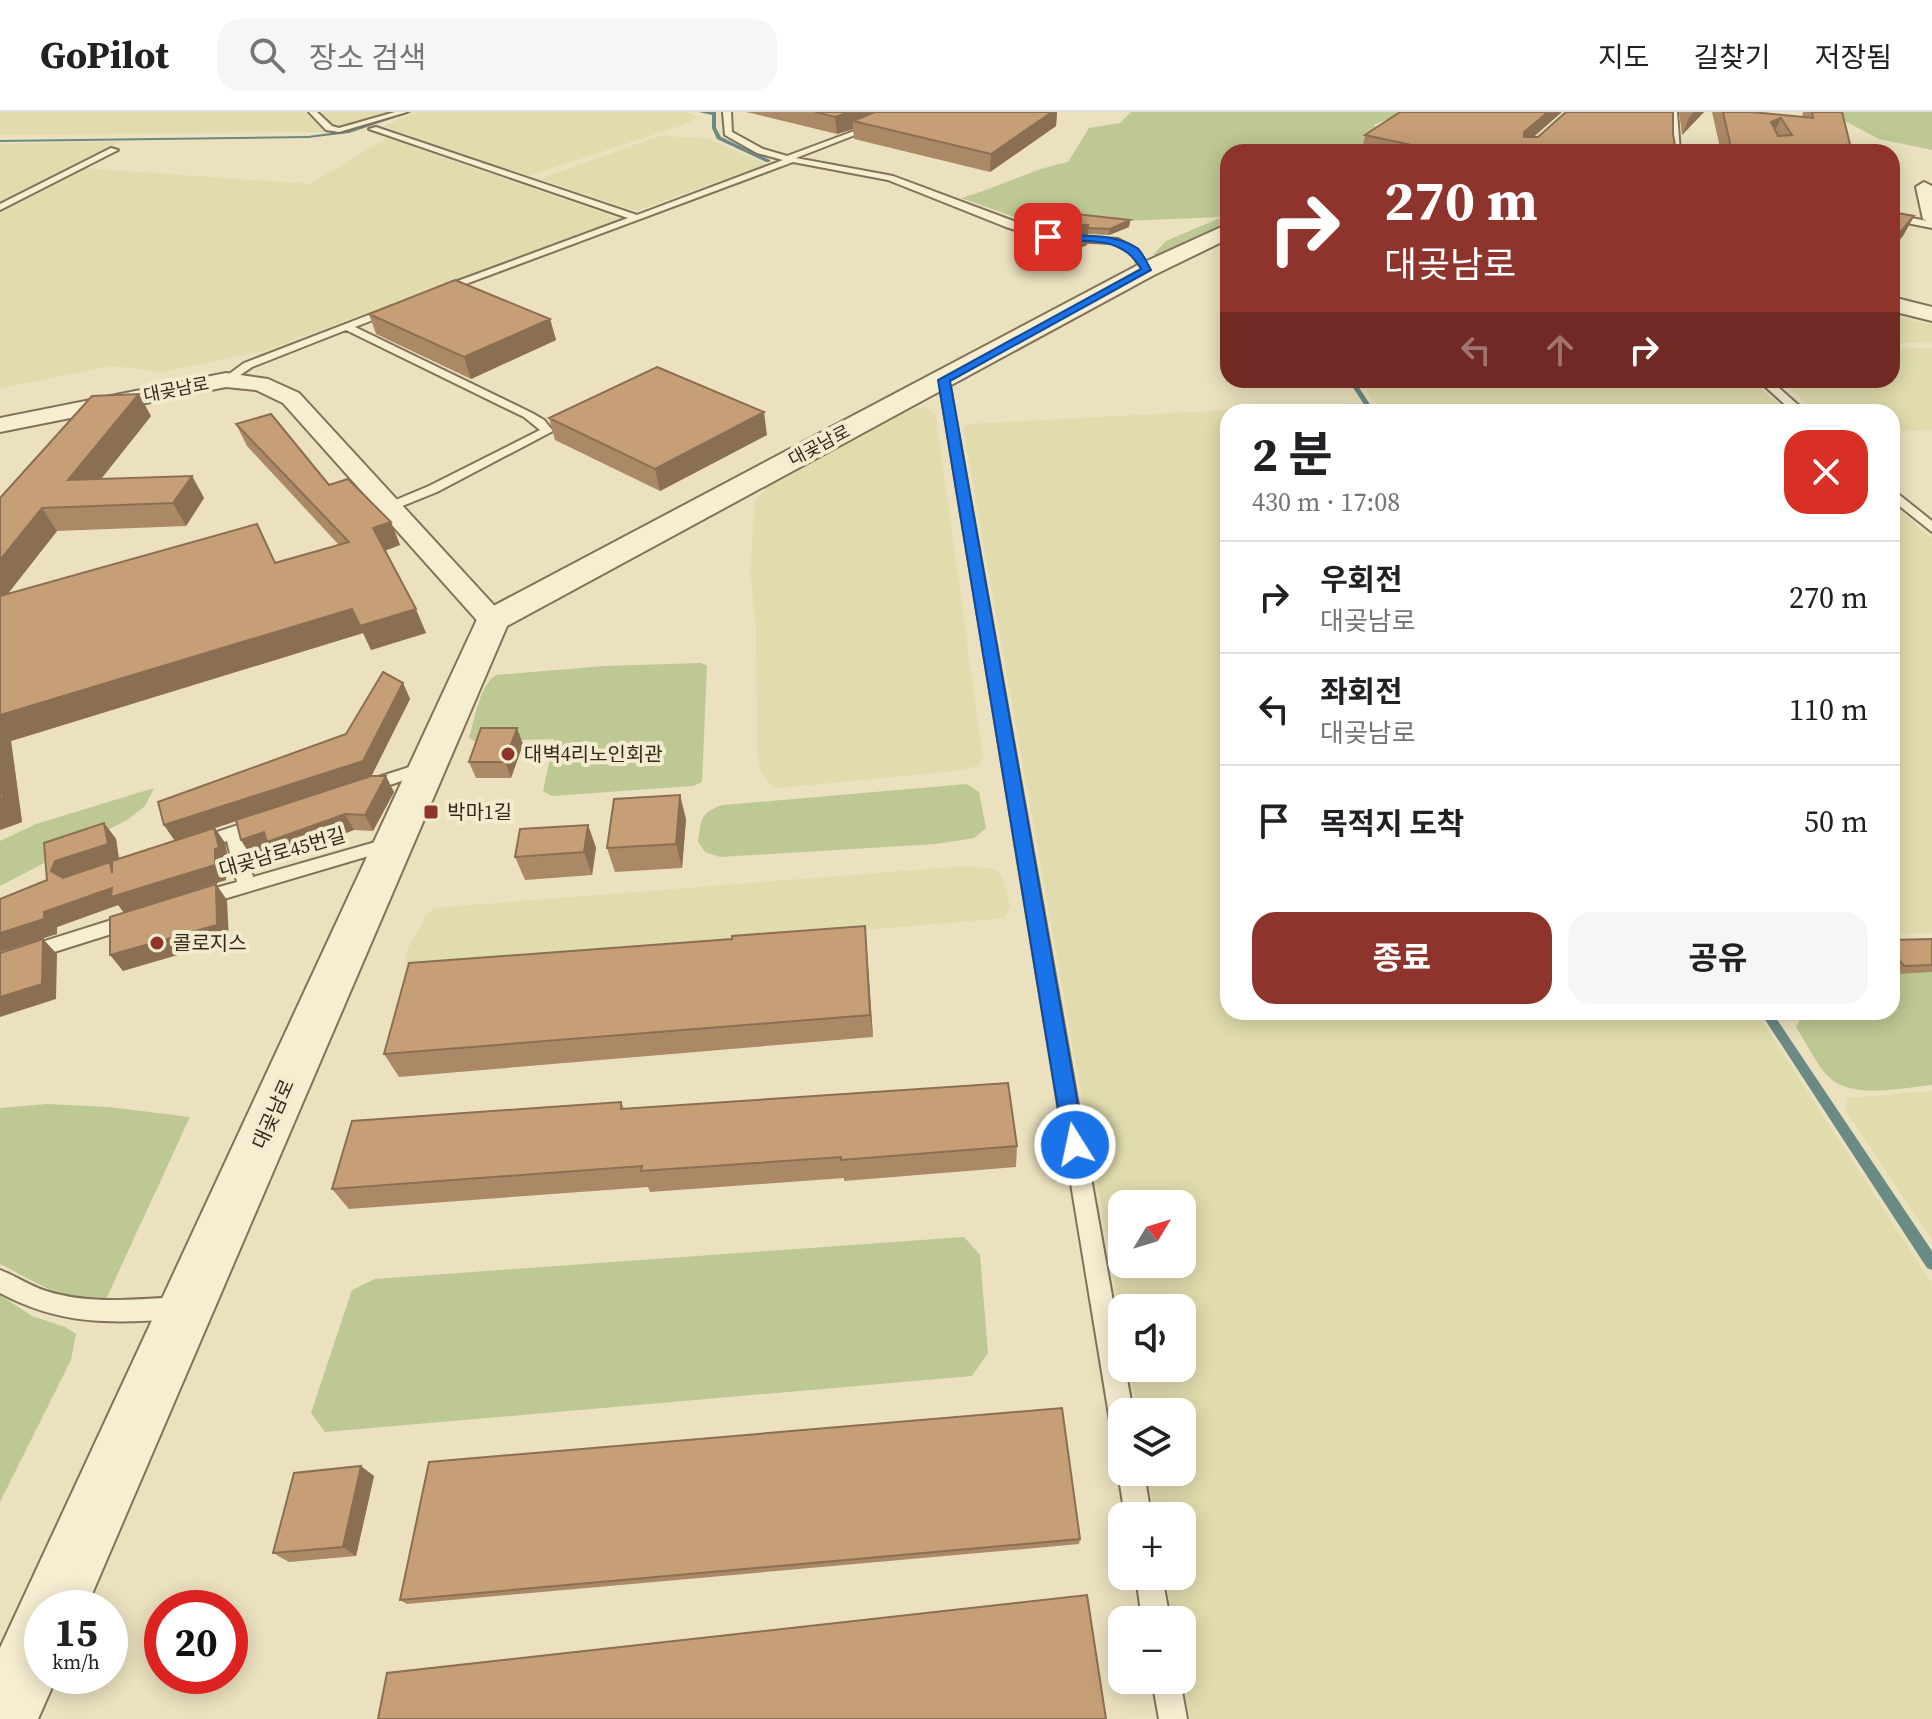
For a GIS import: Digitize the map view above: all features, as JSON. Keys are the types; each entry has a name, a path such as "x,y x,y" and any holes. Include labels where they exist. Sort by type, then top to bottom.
{"street":[{"path":"1924,187 1932,222"},
{"name":"대곶남로","path":"61,1590 492,620 1146,270 1220,235"},
{"path":"1900,306 1932,314"},
{"name":"대곶남로","path":"0,425 226,380 266,385 291,398 492,620"},
{"path":"3,1719 24,1672"}],"lane":[{"path":"313,112 329,128 339,130 403,112"},
{"path":"727,112 731,137 790,159 899,180 1048,237 1121,244 1136,251 1146,270"},
{"path":"1673,112 1675,144"},
{"path":"430,295 638,218 870,126"},
{"path":"373,129 638,218"},
{"path":"0,207 114,150"},
{"path":"1900,218 1932,222"},
{"path":"226,380 248,365 402,306"},
{"path":"347,327 528,415 547,431 390,507"},
{"path":"944,380 1118,1398"},
{"path":"1772,388 1791,404"},
{"path":"1900,500 1932,528"},
{"path":"350,793 428,766"},
{"path":"177,852 278,818"},
{"path":"234,833 246,884"},
{"name":"대곶남로45번길","path":"187,903 393,843"},
{"path":"0,962 157,912"},
{"path":"0,1281 29,1298 78,1311 186,1308"},
{"path":"1169,1694 1173,1719"}],"shaded area":[{"path":"0,112 393,112 320,132 0,135"},
{"path":"418,112 686,112 697,117 686,124 529,176 382,126"},
{"path":"659,136 707,138 766,164 636,211 540,179"},
{"path":"387,138 620,219 267,350 162,372 113,366 0,388 0,210 82,168 310,184"},
{"path":"122,141 0,202 0,144"},
{"path":"1900,317 1932,325 1932,342 1900,343"},
{"path":"1932,348 1932,430 1900,431 1900,404 1808,404 1789,388 1900,388 1900,349"},
{"path":"1364,388 1760,388 1778,404 1376,404"},
{"path":"924,407 936,416 983,758 978,766 955,771 779,788 767,782 760,768 757,750 756,627 750,572 755,502 769,484 901,412"},
{"path":"1220,410 1220,1020 1761,1020 1932,1284 1932,1719 1190,1719 1186,1694 1196,1694 1196,1606 1170,1606 1168,1590 1196,1590 1196,1502 1152,1502 1150,1486 1196,1486 1196,1398 1135,1398 1132,1382 1196,1382 1196,1294 1117,1294 1114,1278 1196,1278 1196,1190 1108,1190 1108,1245 963,428 968,424"},
{"path":"1900,511 1932,539 1932,933 1900,935"},
{"path":"967,866 995,869 1002,875 1010,906 1004,918 414,969 405,965 406,952 426,916 434,909 445,907"},
{"path":"1932,1091 1932,1240 1846,1111 1847,1098"}],"green space":[{"path":"1131,112 1403,112 1374,125 1383,132 1367,144 1220,144 1220,217 1123,221 1056,217 1020,219 961,198 1068,162 1089,128 1120,123"},
{"path":"1809,112 1932,112 1932,150 1879,139 1843,120"},
{"path":"1220,218 1220,230 1162,256 1153,255 1166,241"},
{"path":"701,663 707,666 702,782 693,786 552,796 543,791 554,739 474,741 469,738 485,687 496,675 605,666"},
{"path":"967,784 979,792 986,828 974,838 936,844 720,857 705,852 698,842 703,818 723,805"},
{"path":"154,788 145,806 127,820 0,886 0,841 36,824"},
{"path":"1932,942 1932,1085 1874,1091 1845,1087 1823,1071 1796,1027 1800,1020 1900,1020 1900,944"},
{"path":"47,1104 109,1107 190,1117 107,1297 97,1302 58,1294 0,1264 0,1108"},
{"path":"964,1237 980,1255 988,1353 972,1376 325,1432 311,1413 352,1290 375,1279"},
{"path":"0,1295 32,1316 76,1334 71,1360 0,1502"}],"building":[{"path":"815,112 850,112 835,117"},
{"path":"875,112 1052,112 991,154 853,121"},
{"path":"1400,112 1548,112 1524,132 1524,137 1538,137 1566,112 1673,112 1675,144 1407,144 1365,135"},
{"path":"1723,112 1813,118 1812,112 1842,112 1850,144 1730,144","holes":["1781,118 1792,135 1778,136 1771,122"]},
{"path":"1067,213 1130,220 1110,229 1060,224"},
{"path":"1900,213 1914,216 1900,233"},
{"path":"1052,224 1088,225 1036,247"},
{"path":"455,280 550,319 464,357 369,314"},
{"path":"657,367 764,412 655,469 549,418"},
{"path":"139,394 68,480 192,476 173,503 42,508 0,560 0,498 92,396"},
{"path":"271,414 329,485 348,479 391,522 373,528 416,609 360,626 352,609 0,715 0,596 257,524 275,563 349,542 236,424"},
{"path":"383,672 403,683 363,761 164,825 158,802 346,734"},
{"path":"481,728 517,728 505,762 469,762"},
{"path":"371,776 386,776 365,815 345,814 267,842 264,832 241,840 236,820"},
{"path":"680,795 676,844 607,848 614,799"},
{"path":"104,823 108,844 55,861 51,871 63,878 110,862 112,873 112,861 214,828 219,848 215,849 215,865 111,897 112,888 44,912 44,919 0,933 0,899 47,880 44,843"},
{"path":"588,825 584,852 515,857 520,829"},
{"path":"216,884 217,925 110,955 110,917"},
{"path":"865,926 870,1015 384,1054 409,963"},
{"path":"43,939 42,984 0,997 0,953"},
{"path":"1932,939 1932,965 1904,966 1900,961 1900,940"},
{"path":"1008,1083 1017,1146 641,1171 642,1166 332,1189 352,1121 621,1102 621,1109"},
{"path":"1062,1408 1080,1539 400,1600 429,1462"},
{"path":"361,1466 343,1547 273,1553 294,1473"},
{"path":"1087,1595 1106,1719 378,1719 387,1673"}],"waterway":[{"path":"0,141 308,137 347,132 410,112"},
{"path":"701,112 714,114"},
{"path":"714,114 714,128 719,138 768,161"},
{"path":"1356,388 1367,404"},
{"path":"1771,1020 1932,1263"}],"place":[{"name":"대벽4리노인회관","path":"508,754"},
{"name":"박마1길","path":"431,812"},
{"name":"콜로지스","path":"157,943"}],"route":[{"path":"1048,237 1111,241 1130,247 1136,251 1146,270 944,380 1075,1145"}]}
